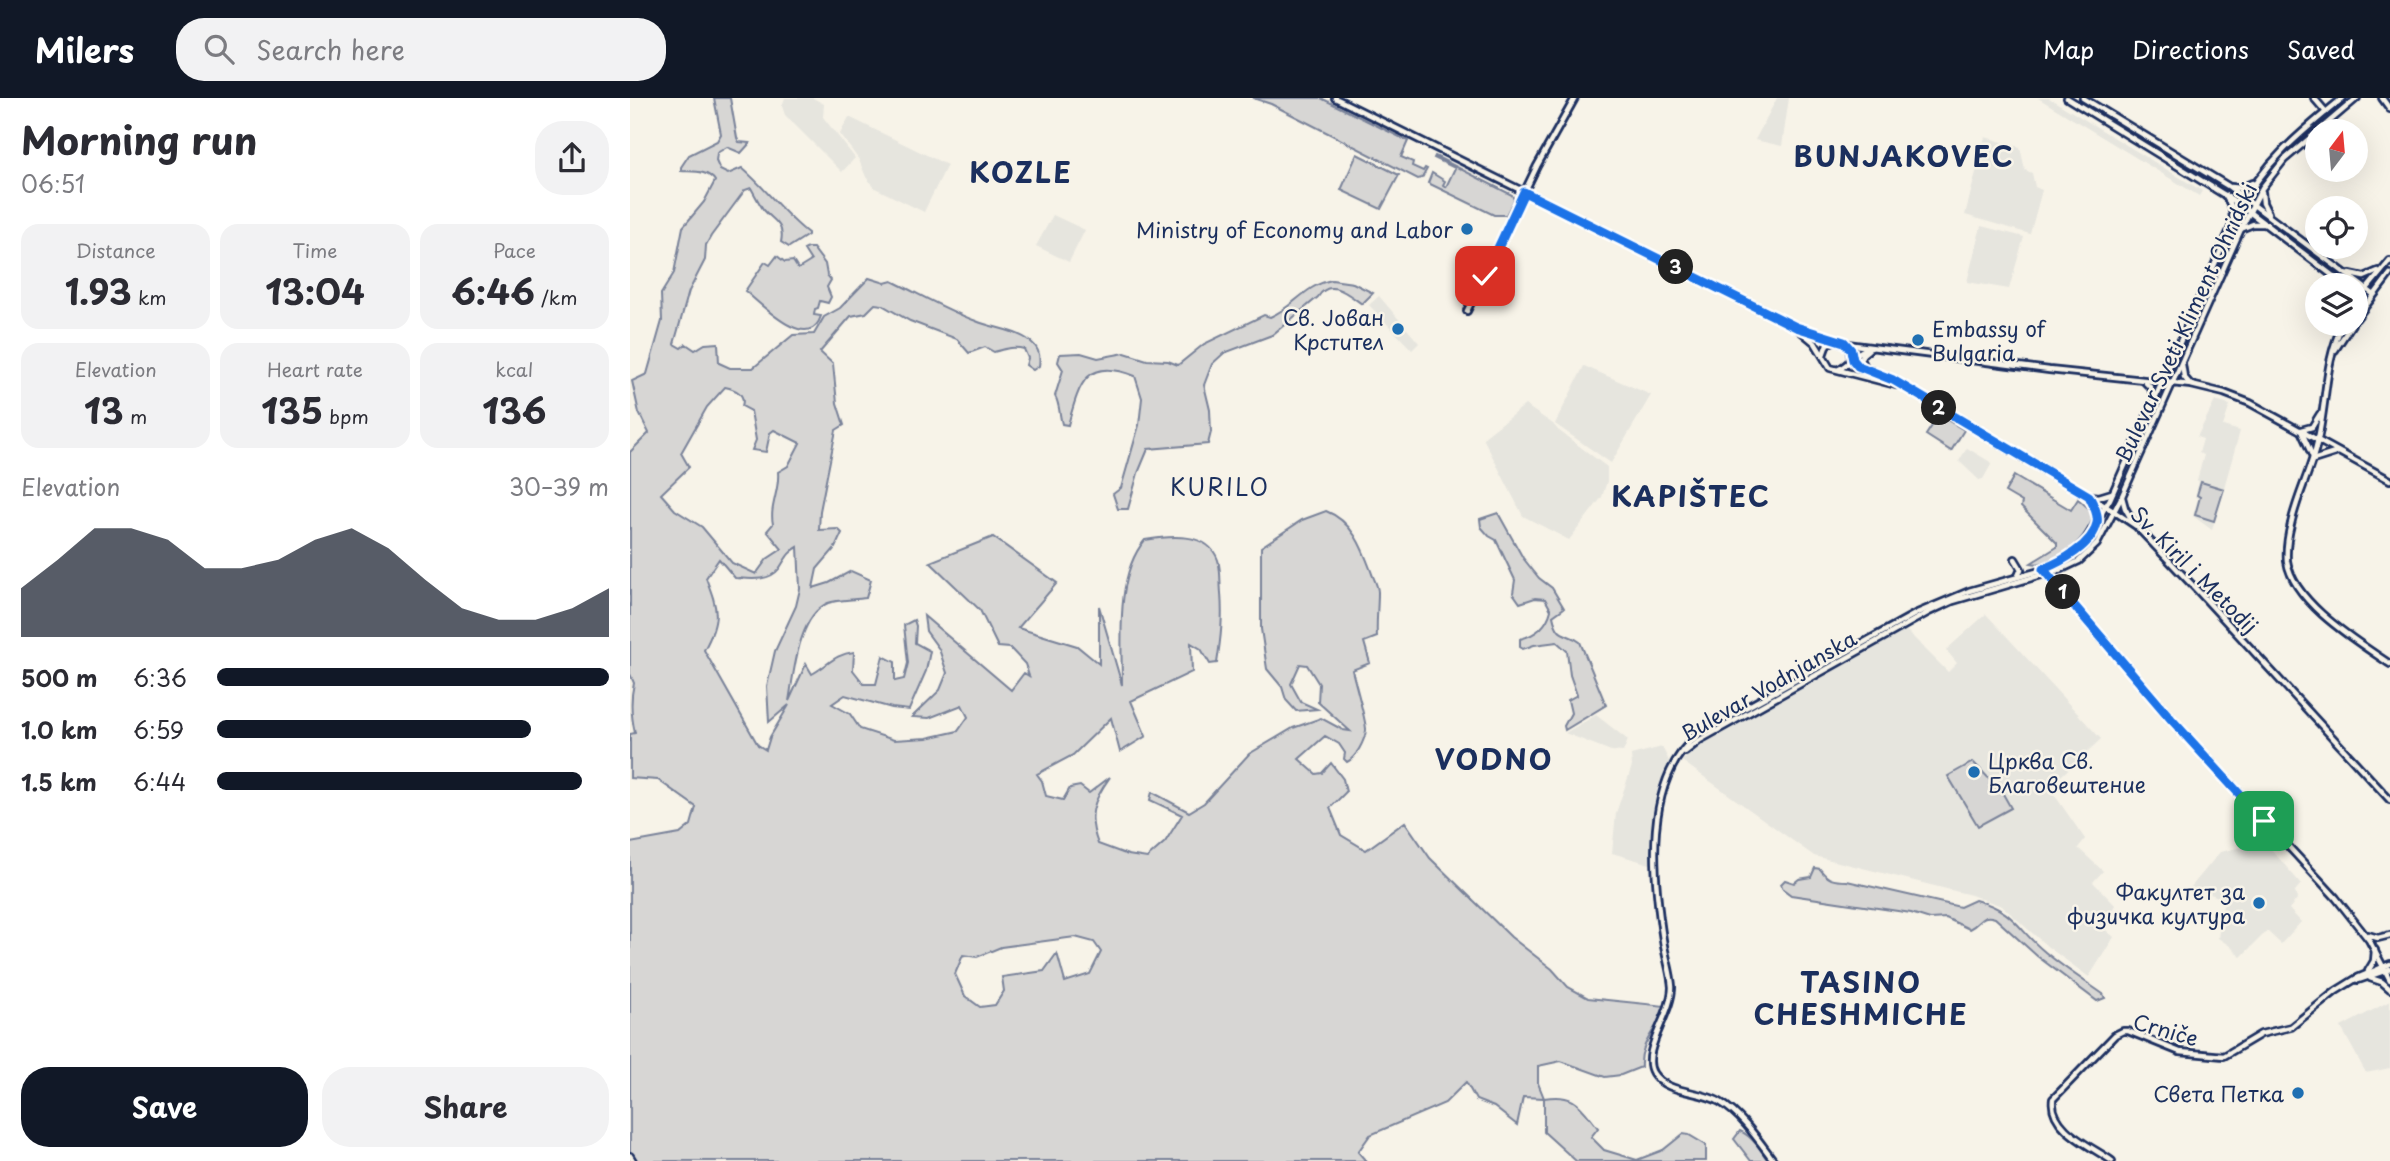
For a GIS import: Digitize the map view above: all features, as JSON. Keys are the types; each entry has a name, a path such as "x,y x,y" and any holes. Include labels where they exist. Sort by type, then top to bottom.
{"main road":[{"path":"630,1156 633,1161"}],"street":[{"path":"1335,98 1796,327 1834,341 1873,348 2191,385 2237,397 2390,480"},
{"path":"1467,311 1524,192 1575,98"},
{"path":"2067,98 2242,205 2330,273"},
{"path":"2083,98 2246,198 2344,273"},
{"path":"2314,98 2326,112"},
{"name":"Bulevar Sveti Kliment Ohridski","path":"2106,507 2232,225 2256,180 2284,147 2343,98"},
{"name":"Bulevar Sveti Kliment Ohridski","path":"2115,512 2241,229 2262,188 2293,151 2357,98"},
{"path":"2379,98 2390,109"},
{"path":"2228,186 2243,188 2256,180"},
{"path":"2262,188 2263,203 2271,216"},
{"path":"2225,195 2232,207 2232,225"},
{"path":"2241,229 2253,224 2267,224"},
{"path":"2368,285 2390,261"},
{"path":"2340,270 2364,277 2382,269"},
{"path":"2368,301 2390,274"},
{"path":"2368,291 2373,295"},
{"path":"1796,327 1812,340 1826,365 1835,369 1847,366 1860,351 1873,348"},
{"path":"2337,336 2318,441 2291,522 2287,563 2295,581 2328,621 2390,664"},
{"path":"2333,354 2344,336"},
{"path":"1823,356 1824,348 1834,341"},
{"path":"1847,344 1852,358"},
{"path":"1867,370 1862,361 1863,354 1873,348"},
{"name":"Sv. Kiril i Metodij","path":"1852,358 1857,365 1888,378 2136,526 2390,800"},
{"path":"2182,363 2184,377 2191,385"},
{"name":"Sv. Kiril i Metodij","path":"1835,369 1874,377 1902,387"},
{"path":"2141,380 2151,388 2154,399"},
{"path":"2299,430 2312,427 2321,414"},
{"path":"2299,430 2306,439 2312,459"},
{"path":"2312,459 2339,452"},
{"path":"2089,496 2099,497 2113,493"},
{"path":"2089,496 2096,510 2097,523"},
{"path":"2122,496 2124,508 2136,526"},
{"name":"Bulevar Vodnjanska","path":"1681,754 1700,740 1929,612 1970,595 2045,571 2068,558 2081,548 2106,507"},
{"name":"Bulevar Vodnjanska","path":"1681,754 1700,733 1917,613 1954,596 2018,577 2070,566 2087,555 2097,544 2115,512"},
{"path":"2015,559 2021,569 2018,577"},
{"path":"2045,571 2171,719 2336,898 2388,968 2390,980"},
{"path":"1681,754 1664,790 1654,836 1660,916 1672,985 1667,1013 1650,1051 1650,1066 1655,1076 1670,1087 1714,1099 1728,1107 1774,1161"},
{"path":"2364,933 2374,937 2390,935"},
{"path":"2366,976 2373,964 2375,949"},
{"path":"2366,976 2388,968"},
{"path":"2366,976 2379,980 2390,989"},
{"name":"Crniče","path":"2112,1161 2058,1122 2053,1112 2053,1099 2101,1049 2123,1031 2180,1052 2221,1057 2231,1054 2261,1034 2291,1027 2336,991 2366,976"}],"shaded area":[{"path":"714,98 730,98 737,138 739,142 750,143 741,153 727,147 717,153 716,161 720,170 728,174 742,168 808,235 789,247 781,242 780,226 763,209 751,188 745,190 706,245 705,260 689,291 674,344 681,348 686,344 695,350 705,344 718,343 719,363 730,368 753,368 793,335 814,334 824,317 840,308 869,278 885,283 892,281 965,317 1021,336 1034,344 1040,358 1039,366 1033,370 1026,365 1028,358 1024,349 994,352 985,347 969,353 957,339 875,304 866,313 851,316 820,352 833,364 837,403 844,425 836,430 820,511 819,530 838,529 842,533 835,548 817,569 813,588 851,571 871,580 866,598 828,603 810,620 799,646 789,701 806,664 812,674 847,653 854,652 853,670 864,684 876,684 883,656 895,662 895,681 904,679 908,663 904,625 914,620 915,643 930,651 926,671 909,710 845,695 832,704 850,714 860,729 894,740 927,738 958,731 968,717 962,705 929,718 912,717 940,690 947,673 939,649 926,631 924,616 1011,690 1024,673 1029,676 1025,664 1010,648 998,647 980,610 930,562 993,537 1057,583 1018,628 1077,646 1099,664 1099,606 1122,685 1122,609 1135,554 1145,540 1176,537 1197,540 1213,551 1219,564 1222,620 1217,663 1210,664 1201,649 1191,643 1192,672 1131,701 1146,736 1120,752 1111,718 1073,755 1037,774 1046,796 1063,800 1070,788 1080,786 1089,793 1110,777 1099,794 1092,816 1098,844 1128,855 1147,858 1165,842 1182,815 1150,800 1152,792 1189,812 1204,803 1249,754 1293,728 1321,718 1350,731 1318,702 1319,684 1307,665 1300,664 1291,684 1301,702 1317,709 1296,711 1286,700 1282,687 1267,669 1261,629 1261,547 1302,520 1326,511 1343,521 1355,536 1368,562 1378,592 1377,637 1364,642 1370,663 1352,670 1366,725 1362,743 1354,757 1347,762 1339,744 1325,736 1299,759 1316,774 1322,773 1331,763 1343,779 1346,792 1330,808 1341,835 1366,850 1405,822 1430,858 1511,937 1552,969 1568,987 1588,998 1666,1006 1643,1050 1641,1067 1621,1075 1605,1077 1561,1061 1538,1066 1538,1083 1544,1098 1523,1097 1517,1125 1494,1107 1476,1100 1466,1082 1445,1103 1370,1135 1358,1152 1366,1161 630,1161 630,843 680,834 691,825 696,807 658,780 630,778 630,734 635,733 632,708 634,683 630,674 630,452 649,433 639,413 632,381 647,374 662,321 661,294 674,273 683,227 704,202 715,181 704,173 681,171 681,167 689,155 717,141 721,134","holes":["725,387 739,393 742,406 751,411 756,440 752,450 766,452 770,433 774,430 800,443 788,466 778,472 772,511 773,524 767,531 782,549 767,559 756,574 732,563 702,527 675,510 661,494 689,467 681,453 707,407","798,547 800,589 796,606 775,651 767,686 769,722 789,705 770,737 766,750 758,745 704,650 713,630 716,614 706,578 719,559 735,578 764,578 775,573 789,554","1075,937 1094,942 1101,952 1090,974 1065,982 1057,953 1044,971 1002,977 1004,991 995,1005 980,1007 965,996 955,974 963,955 977,957 1001,947"]},
{"path":"785,98 813,98 824,104 823,117 855,158 842,172 785,115 782,106"},
{"path":"1253,98 1321,98 1408,141 1401,157 1413,162 1412,166 1423,171 1427,169 1422,178 1418,179 1271,104"},
{"path":"1777,98 1789,98 1782,146 1755,140"},
{"path":"2038,98 2049,98 2202,191 2199,196"},
{"path":"849,117 947,165 924,212 875,188 866,177 859,160 840,134"},
{"path":"1985,137 2020,147 2025,170 2032,173 2035,187 2042,190 2030,234 1965,215"},
{"path":"1357,154 1399,175 1381,209 1341,190"},
{"path":"1435,156 1512,195 1514,200 1506,215 1494,215 1428,183 1432,173 1445,181 1443,185 1446,187 1455,168 1434,158"},
{"path":"1053,215 1085,230 1069,262 1036,246"},
{"path":"1981,226 2024,237 2009,289 1967,282"},
{"path":"813,248 825,264 831,280 827,287 831,297 828,303 820,301 814,315 821,316 815,326 806,330 784,323 745,291 765,262 770,265 777,256 785,262 793,261 798,269 811,261 804,250"},
{"path":"1332,280 1353,283 1373,293 1362,304 1340,290 1328,288 1272,335 1224,353 1212,364 1204,385 1210,410 1211,432 1208,444 1148,449 1128,509 1118,509 1113,494 1121,488 1139,425 1142,398 1135,376 1118,371 1095,372 1081,387 1068,425 1062,424 1055,396 1063,370 1058,362 1060,354 1081,353 1098,358 1125,353 1178,365 1204,344 1264,315 1270,317 1278,313 1314,286"},
{"path":"1379,296 1419,343 1412,350 1369,305"},
{"path":"1584,366 1651,395 1611,463 1555,424"},
{"path":"2215,401 2230,405 2223,426 2240,431 2212,530 2193,516 2198,498 2195,497 2199,482 2197,480 2204,455 2199,453 2203,439 2197,437"},
{"path":"1525,405 1607,467 1607,481 1602,497 1569,540 1523,516 1483,438"},
{"path":"1939,415 1964,430 1951,451 1926,435"},
{"path":"1967,448 1992,463 1983,479 1979,480 1959,461"},
{"path":"2014,476 2071,510 2078,499 2094,513 2079,541 2061,556 2040,564 2031,563 2057,547 2057,543 2021,507 2022,502 2005,492"},
{"path":"2201,482 2224,489 2214,521 2195,515"},
{"path":"1498,513 1523,558 1539,578 1552,588 1564,608 1553,616 1557,628 1580,642 1606,705 1565,730 1564,726 1571,713 1568,700 1577,695 1570,675 1567,651 1557,642 1523,649 1520,647 1520,639 1540,629 1551,610 1545,599 1535,598 1520,603 1513,593 1515,580 1496,540 1481,527 1480,519"},
{"path":"1986,614 2101,739 2049,787 2085,839 2078,848 2103,871 2093,882 2115,905 2102,927 2114,937 2089,977 2048,947 2002,906 1971,895 1814,856 1682,761 1696,747 1906,630 1948,672 1957,663 1946,650"},
{"path":"1596,715 1628,740 1623,752 1611,751 1565,733"},
{"path":"1662,747 1670,763 1658,787 1654,804 1650,864 1612,853 1616,813 1632,766 1631,755"},
{"path":"1973,762 2002,792 2011,808 1978,826 1948,776"},
{"name":"Факултет за физичка култура","path":"2265,842 2301,884 2295,891 2297,899 2289,909 2301,922 2281,944 2267,931 2241,957 2218,938 2224,899 2191,887 2220,852"},
{"path":"1815,868 1834,880 1960,907 1975,900 1989,904 2008,915 2045,952 2105,998 2097,1001 2037,956 1995,918 1983,918 1969,929 1946,918 1930,919 1911,913 1791,895 1783,889 1781,884 1785,880 1794,883 1799,879 1811,877"},
{"path":"2390,1001 2390,1068 2366,1073 2341,1027"},
{"path":"1563,1097 1576,1103 1598,1128 1591,1137 1604,1150 1637,1160 1663,1150 1683,1134 1706,1145 1706,1161 1576,1161 1544,1132 1544,1098"},
{"path":"1740,1131 1752,1140 1768,1161 1751,1161 1734,1139"}],"place":[{"name":"Ministry of Economy and Labor","path":"1467,229"},
{"name":"Св. Јован Крстител","path":"1398,329"},
{"name":"Embassy of Bulgaria","path":"1918,340"},
{"name":"Црква Св. Благовештение","path":"1974,772"},
{"name":"Факултет за физичка култура","path":"2259,903"},
{"name":"Света Петка","path":"2298,1093"}],"district":[{"name":"BUNJAKOVEC","path":"1904,155"},
{"name":"KOZLE","path":"1021,171"},
{"name":"KURILO","path":"1220,486"},
{"name":"KAPIŠTEC","path":"1691,495"},
{"name":"VODNO","path":"1494,758"},
{"name":"TASINO CHESHMICHE","path":"1861,997"}],"route":[{"path":"1485,276 1524,192 1796,327 1844,342 1858,366 1893,380 2089,496 2096,510 2097,523 2091,533 2081,548 2068,558 2043,569 2171,719 2264,821"}]}
